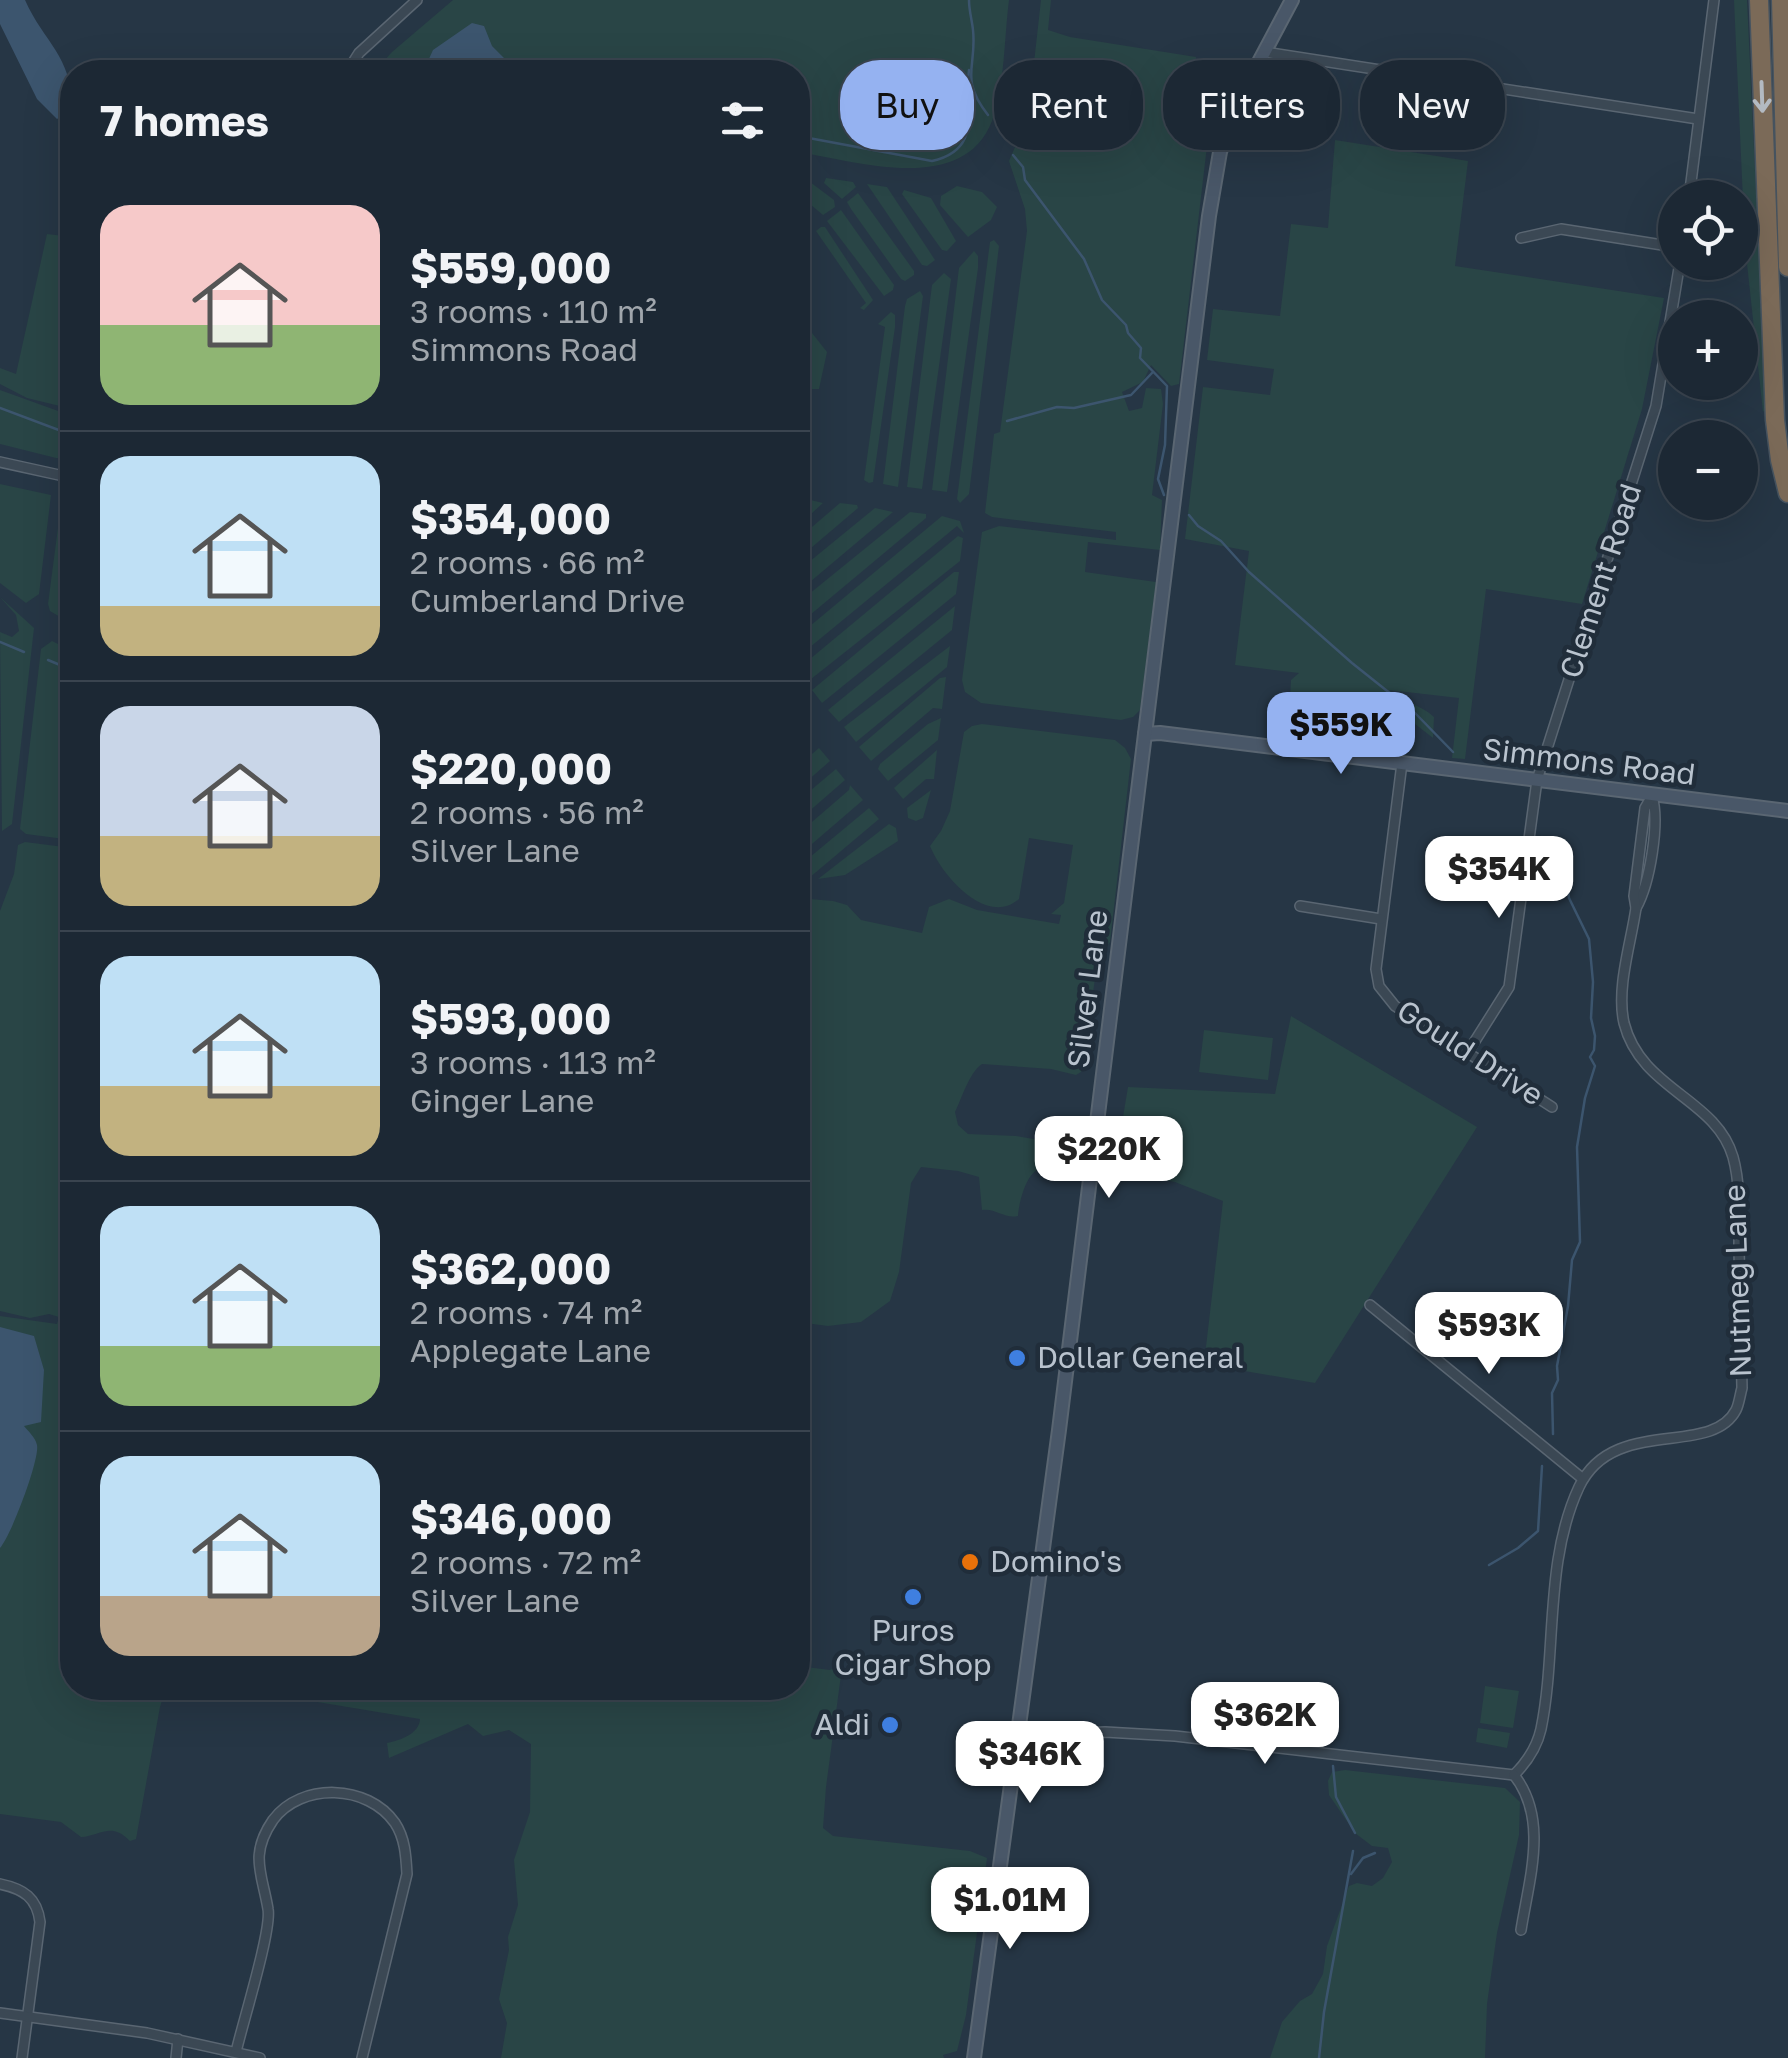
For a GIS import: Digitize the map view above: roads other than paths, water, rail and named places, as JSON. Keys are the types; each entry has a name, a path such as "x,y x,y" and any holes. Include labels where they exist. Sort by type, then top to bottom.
{"highway":[{"path":"1760,0 1775,420 1788,494"},
{"path":"1781,0 1788,267"}],"main road":[{"name":"Silver Lane","path":"974,2058 1059,1430 1208,216 1220,152 1234,109 1292,0"},
{"name":"Simmons Road","path":"1145,734 1788,811"}],"street":[{"path":"355,60 416,0"},
{"path":"1690,180 1714,0"},
{"path":"1264,52 1698,120"},
{"path":"1520,238 1561,229 1658,244"},
{"name":"Clement Road","path":"1468,1052 1509,987 1537,780 1656,406 1677,280"},
{"path":"0,462 60,475"},
{"name":"Gould Drive","path":"1402,764 1381,920 1376,969 1379,986 1388,999 1552,1107"},
{"name":"Nutmeg Lane","path":"1514,1775 1526,1764 1540,1732 1562,1541 1570,1506 1583,1479 1614,1450 1643,1440 1703,1434 1724,1424 1736,1410 1742,1388 1738,1202 1732,1156 1716,1125 1656,1078 1634,1050 1624,1020 1645,808 1652,796"},
{"path":"1300,906 1381,920"},
{"path":"1370,1304 1583,1479"},
{"path":"1018,1736 1105,1732 1175,1736 1514,1775 1527,1791 1534,1824 1521,1930"},
{"path":"236,2052 269,1912 258,1866 262,1840 275,1818 292,1803 311,1794 334,1792 365,1800 390,1816 401,1833 406,1853 407,1874 362,2058"},
{"path":"0,1884 27,1894 38,1906 40,1922 22,2058"},
{"path":"0,2013 178,2040 260,2058"},
{"path":"176,2058 178,2040"}],"water":[{"path":"0,0 25,0 61,60 57,119 37,99 0,24"},
{"path":"472,23 484,26 492,46 506,60 428,60 433,50"},
{"path":"0,1327 34,1336 44,1370 41,1422 24,1426 37,1445 37,1453 17,1514 0,1548"}],"waterway":[{"path":"969,0 974,43 972,82 988,115"},
{"path":"810,138 840,144"},
{"path":"873,150 932,161 955,150"},
{"path":"1013,155 1023,167 1025,180 1084,259 1102,300 1141,348 1140,358 1167,386 1165,445 1158,479 1164,495"},
{"path":"1007,421 1057,407 1074,408 1131,395 1152,373"},
{"path":"0,408 60,430"},
{"path":"1189,515 1352,663 1416,714 1453,752"},
{"path":"0,642 24,652"},
{"path":"48,660 60,665"},
{"path":"1542,837 1566,871 1569,898 1589,939 1595,1036 1590,1057 1595,1066 1577,1147 1580,1242 1572,1260 1558,1380 1552,1393 1553,1434"},
{"path":"1489,1565 1538,1531 1542,1466"},
{"path":"1333,1766 1336,1797 1355,1833"},
{"path":"1319,2058 1353,1851"},
{"path":"1351,1874 1363,1858 1375,1853"}],"place":[{"name":"Dollar General","path":"1017,1358"},
{"name":"Domino's","path":"970,1562"},
{"name":"Puros Cigar Shop","path":"913,1597"},
{"name":"Aldi","path":"890,1725"}]}
